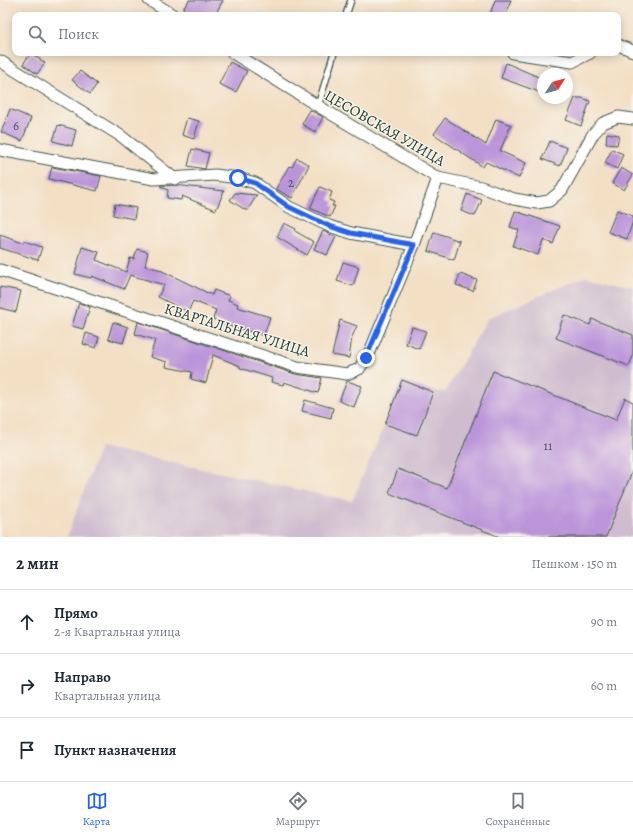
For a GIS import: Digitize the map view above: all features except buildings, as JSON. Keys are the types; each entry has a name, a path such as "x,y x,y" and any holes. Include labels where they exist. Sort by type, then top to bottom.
{"street":[{"path":"149,0 168,12"},
{"path":"621,46 633,51"},
{"name":"ЦЕСОВСКАЯ УЛИЦА","path":"238,56 438,178 481,187 514,199 543,203 562,190 594,134 603,123 618,117 633,119"},
{"path":"533,56 572,62 584,56"},
{"path":"0,61 121,136 175,179"},
{"path":"0,150 144,178 175,179 214,175 238,178 255,183 289,207 329,226 351,233 414,245"},
{"name":"КВАРТАЛЬНАЯ УЛИЦА","path":"0,270 297,367 347,374 358,369 369,354 414,245 438,178"}],"lane":[{"path":"347,12 351,0"},
{"path":"318,106 333,56"}],"shaded area":[{"path":"586,276 633,287 633,537 67,537 100,447 352,501 402,385 445,392 488,318"}],"route":[{"path":"238,178 255,183 266,189 282,203 329,226 351,233 414,245 366,358"}]}
